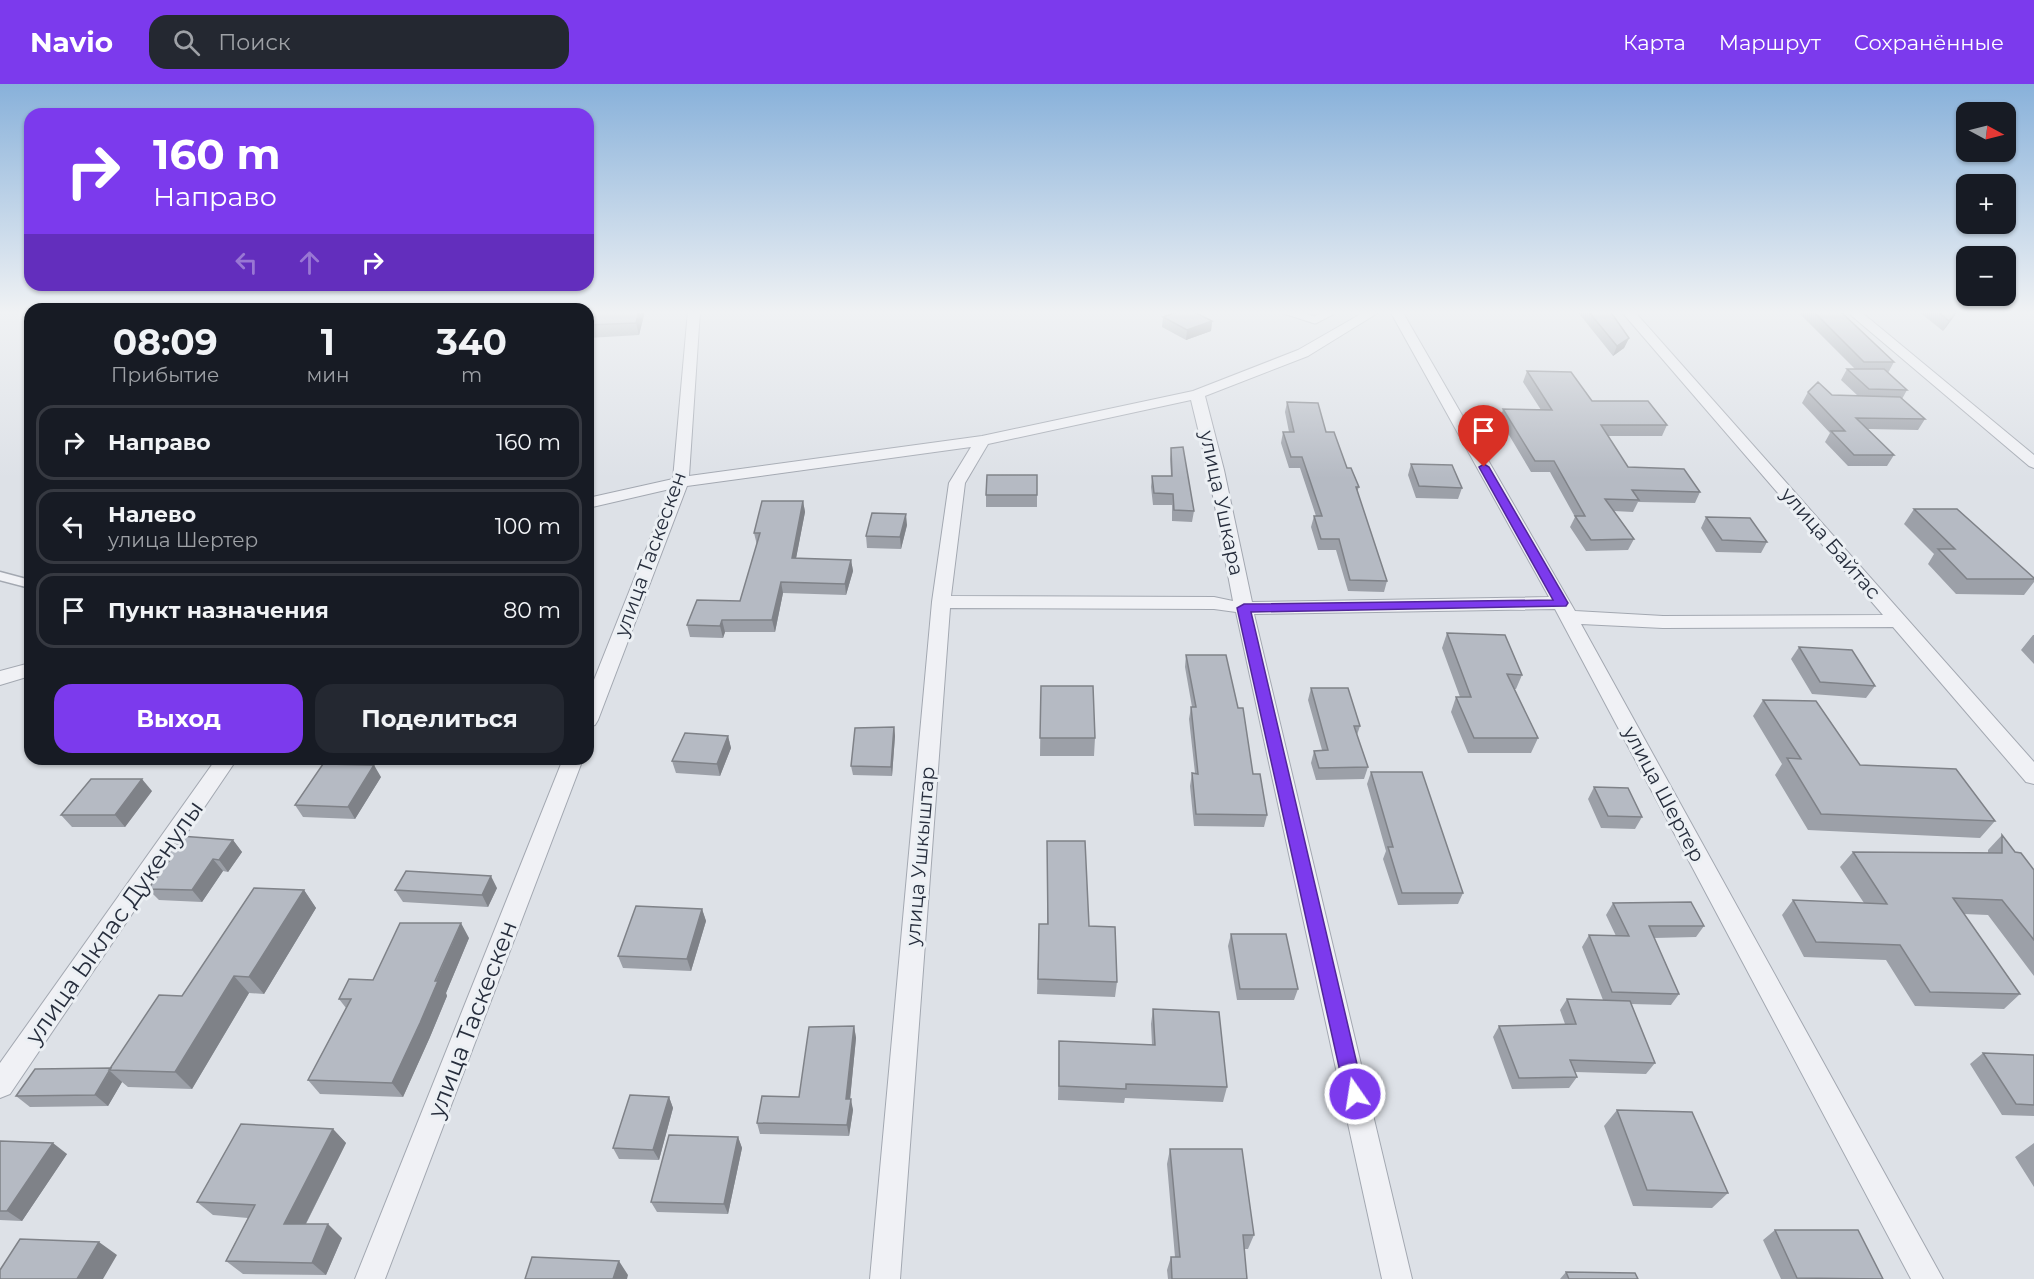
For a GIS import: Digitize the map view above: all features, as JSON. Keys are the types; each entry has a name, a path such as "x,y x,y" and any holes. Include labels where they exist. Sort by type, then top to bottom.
{"street":[{"name":"улица Таскескен","path":"594,705 681,482 690,367"},
{"path":"594,502 681,482 982,441 1197,394 1267,367"},
{"name":"улица Шертер","path":"1428,367 1565,610 1928,1279"},
{"name":"улица Байтас","path":"1676,367 2034,776"},
{"path":"1919,367 2034,463"},
{"name":"улица Ушкара","path":"1197,394 1397,1279"},
{"name":"улица Ушкыштар","path":"885,1279 940,602 957,483 982,441"},
{"path":"940,602 1214,603 1244,608 1565,610 1663,622 1899,621"},
{"path":"0,678 24,671"},
{"name":"улица Ыклас Дукенулы","path":"0,1085 223,765"},
{"name":"улица Таскескен","path":"370,1279 571,765"}],"lane":[{"path":"0,576 24,582"}],"building":[{"path":"1847,369 1884,369 1907,390 1869,389"},
{"path":"1527,371 1571,372 1592,401 1648,401 1667,425 1601,425 1628,467 1684,469 1700,492 1632,490 1639,500 1605,499 1634,539 1591,540 1575,516 1585,516 1554,461 1535,461 1503,409 1552,410"},
{"path":"1818,382 1832,395 1900,397 1925,419 1856,418 1894,455 1854,455 1831,431 1845,431 1808,392"},
{"path":"1287,402 1318,403 1326,432 1334,432 1347,468 1351,468 1359,487 1356,487 1387,581 1350,580 1339,539 1321,539 1314,516 1322,516 1302,457 1291,457 1283,432 1294,432"},
{"path":"1183,447 1194,511 1174,510 1173,494 1154,493 1152,476 1172,476 1171,448"},
{"path":"1411,464 1452,465 1462,488 1419,486"},
{"path":"987,475 1037,475 1037,495 986,495"},
{"path":"762,501 803,501 792,558 851,560 845,584 781,582 772,620 722,620 720,626 687,625 697,600 740,601 760,533 754,533"},
{"path":"1914,509 1957,509 2034,579 1967,579 1938,549 1955,549"},
{"path":"872,513 906,514 900,537 866,536"},
{"path":"1706,517 1750,518 1767,542 1722,540"},
{"path":"1447,633 1505,635 1522,675 1507,674 1538,738 1474,738 1456,697 1471,697"},
{"path":"1799,647 1852,650 1875,686 1820,682"},
{"path":"1186,655 1226,655 1238,708 1243,708 1253,774 1260,774 1267,815 1196,814 1192,773 1198,774 1191,707 1196,707"},
{"path":"1041,686 1093,686 1095,738 1040,738"},
{"path":"1311,688 1348,688 1360,726 1354,726 1368,767 1319,768 1314,751 1328,750"},
{"path":"1763,700 1816,701 1860,765 1956,769 1995,821 1821,814 1787,758 1801,759"},
{"path":"894,727 891,767 851,766 855,728"},
{"path":"685,733 728,736 717,764 672,761"},
{"path":"322,765 374,765 348,807 295,805"},
{"path":"1371,772 1422,772 1463,893 1402,893 1388,847 1393,847"},
{"path":"91,779 142,779 115,815 61,815"},
{"path":"1594,787 1628,788 1642,817 1608,816"},
{"path":"2002,835 2015,852 2021,853 2034,870 2034,940 2002,900 1953,898 2020,994 1930,992 1900,945 1816,942 1793,900 1887,904 1853,852 2002,853"},
{"path":"180,836 233,840 219,860 213,859 192,890 148,889 172,857 164,857"},
{"path":"1047,841 1085,841 1089,926 1115,927 1117,982 1038,979 1039,924 1048,924"},
{"path":"406,871 491,876 482,895 395,890"},
{"path":"254,888 304,890 249,977 234,976 175,1072 109,1070 159,995 182,996"},
{"path":"1691,902 1704,926 1649,926 1679,994 1612,992 1589,935 1629,936 1613,903"},
{"path":"636,906 702,909 687,959 618,956"},
{"path":"400,923 461,923 435,981 438,981 420,1023 392,1083 308,1080 351,999 339,999 349,979 373,980"},
{"path":"1231,934 1286,934 1298,989 1240,989"},
{"path":"1567,999 1630,1001 1655,1063 1570,1060 1577,1077 1519,1078 1499,1026 1576,1024"},
{"path":"1153,1009 1219,1012 1227,1087 1126,1084 1126,1089 1059,1086 1059,1041 1155,1045"},
{"path":"854,1026 846,1099 851,1099 847,1125 757,1123 762,1096 799,1097 809,1027"},
{"path":"1983,1053 2034,1055 2034,1105 2016,1104"},
{"path":"111,1068 95,1095 16,1096 35,1069"},
{"path":"630,1095 669,1097 653,1150 613,1148"},
{"path":"1617,1110 1692,1112 1728,1193 1647,1190"},
{"path":"241,1124 333,1129 284,1224 328,1224 312,1263 226,1261 255,1205 197,1202"},
{"path":"669,1135 738,1137 724,1204 651,1202"},
{"path":"0,1141 53,1143 7,1211 0,1211"},
{"path":"1170,1149 1242,1149 1254,1235 1243,1235 1247,1279 1172,1279 1171,1257 1180,1257"},
{"path":"1775,1230 1858,1230 1883,1279 1797,1278"},
{"path":"20,1239 99,1242 77,1279 0,1279 0,1270"},
{"path":"532,1257 619,1261 613,1279 525,1279"},
{"path":"1566,1272 1635,1273 1638,1279 1569,1279"}],"route":[{"path":"1355,1094 1244,608 1561,603 1484,467"}]}
